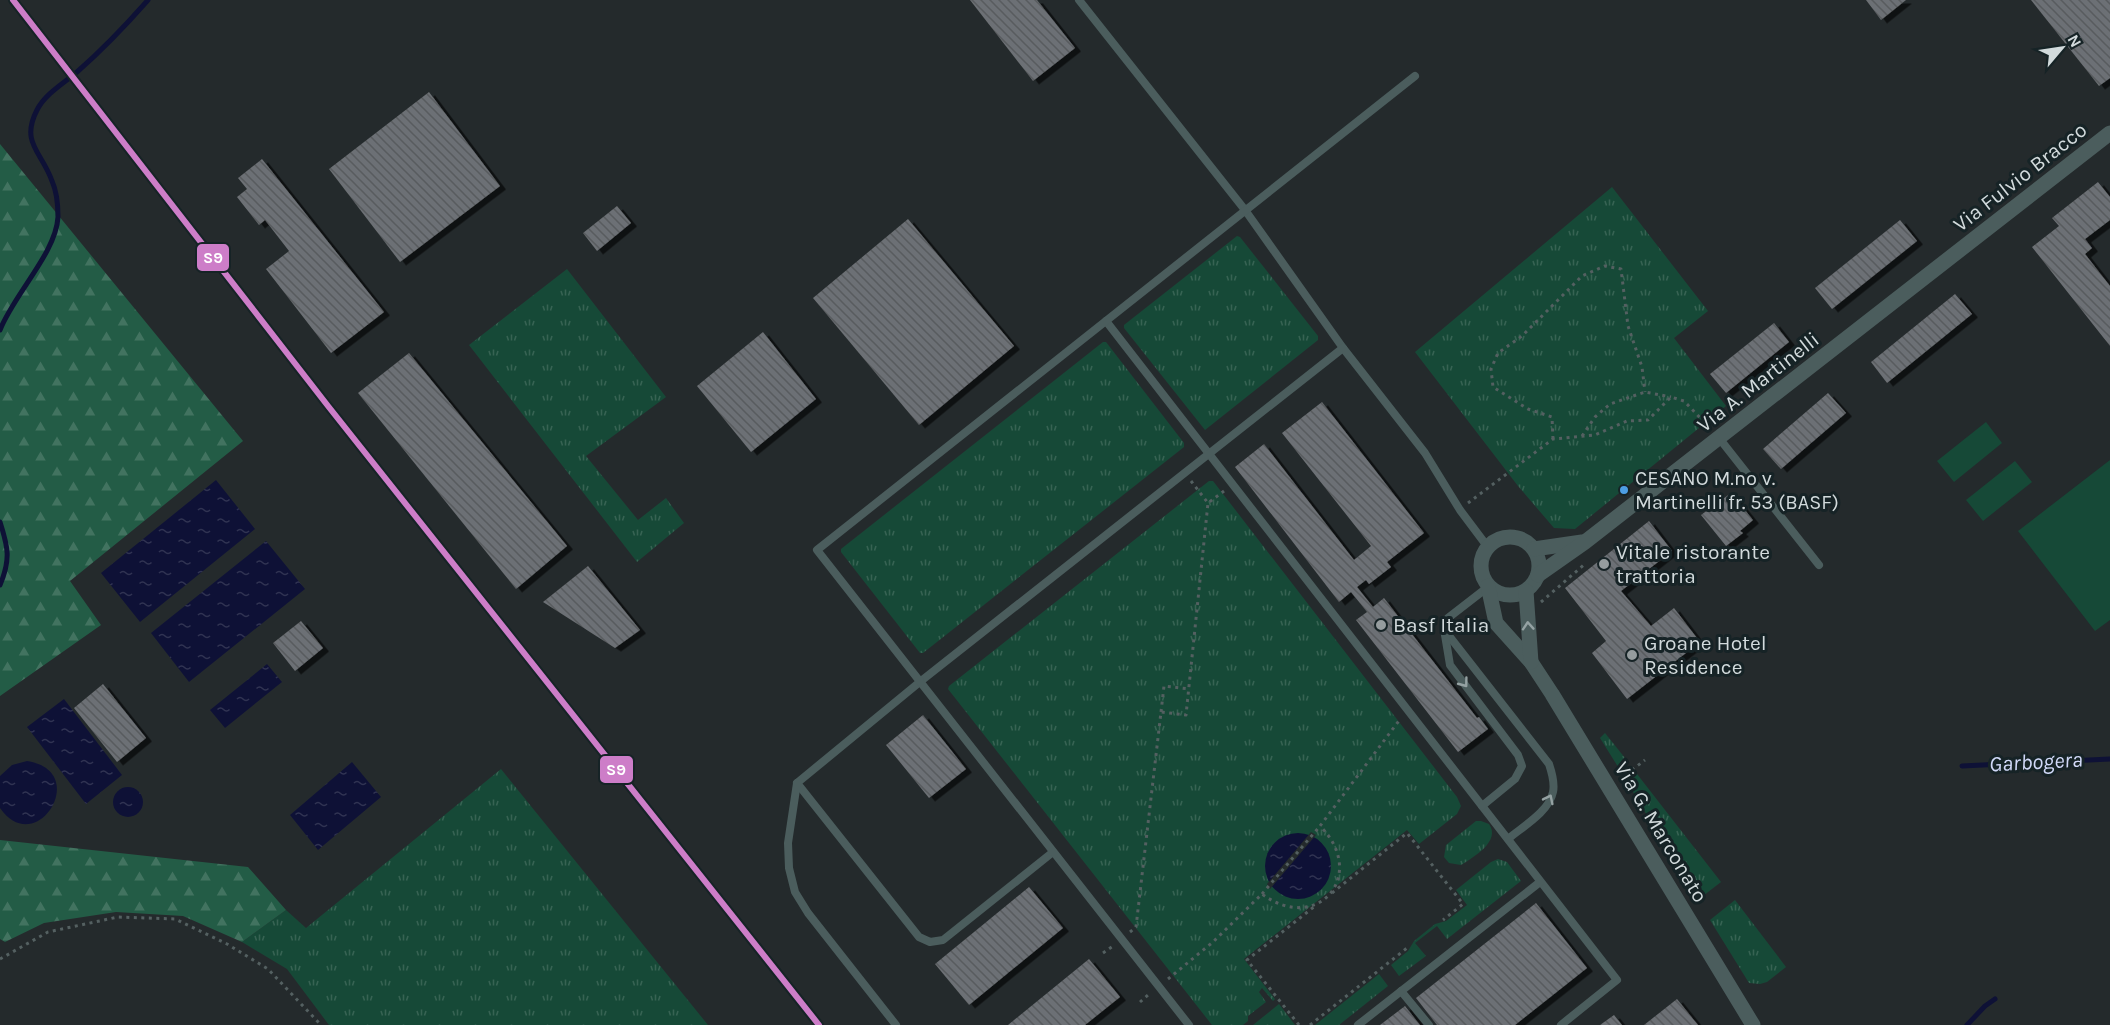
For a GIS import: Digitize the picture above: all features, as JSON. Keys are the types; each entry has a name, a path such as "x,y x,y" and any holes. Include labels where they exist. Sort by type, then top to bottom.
{"street":[{"name":"Via Fulvio Bracco","path":"1956,254 2110,133"},
{"name":"Via A. Martinelli","path":"1538,575 1585,542 1956,254"},
{"path":"1507,536 1518,537 1527,541 1534,549 1539,565 1538,575 1526,591 1517,595 1506,595 1488,586 1482,578 1480,566 1482,555 1487,546 1495,540 1507,536"},
{"path":"1534,549 1585,542"},
{"name":"Via G. Marconato","path":"1488,586 1496,623 1531,662 1753,1025"},
{"name":"Via G. Marconato","path":"1526,591 1531,662"}],"lane":[{"path":"1079,0 1245,210 1343,348 1425,453 1460,510 1487,546"},
{"path":"1189,1025 817,550 1414,76"},
{"path":"1106,321 1617,980 1561,1025"},
{"path":"896,1025 808,913 795,892 789,868 788,843 797,783 921,681 1343,348"},
{"path":"1719,438 1820,565"},
{"path":"1482,806 1515,779 1522,766 1518,754 1450,665 1444,629 1448,618 1488,586"},
{"path":"1444,629 1549,764 1553,779 1553,793 1544,809 1508,838"},
{"path":"797,783 919,937 930,942 943,940 1053,852"},
{"path":"1358,1025 1540,882"},
{"path":"1401,991 1429,1025"}],"path":[{"path":"1553,440 1552,417 1528,409 1494,387 1491,369 1498,353 1522,336 1582,276 1605,266 1621,269 1628,326 1642,367 1645,392"},
{"path":"1581,436 1595,417 1610,404 1645,392 1684,401 1719,438"},
{"path":"1460,510 1553,440 1595,435 1627,421 1648,420 1671,397"},
{"path":"1161,712 1186,715 1189,689 1208,503 1187,476"},
{"path":"1208,503 1233,484"},
{"path":"1533,609 1588,561"},
{"path":"1103,953 1136,927 1164,686 1189,689"},
{"path":"1140,1002 1213,942 1262,894 1320,826 1408,710"},
{"path":"1262,894 1276,904 1291,908 1312,906 1325,898 1338,880 1340,857 1332,838 1320,826"},
{"path":"1299,1025 1248,960 1407,833 1463,904 1443,920"},
{"path":"0,959 48,932 118,917 175,919 227,944 268,969 321,1025"},
{"path":"1310,1025 1407,948"}],"green space":[{"path":"0,144 243,441 70,581 101,625 0,696"},
{"path":"1612,187 1708,311 1674,338 1726,406 1575,529 1554,528 1518,486 1415,352"},
{"path":"1237,236 1318,336 1318,340 1205,430 1124,328 1124,325"},
{"path":"567,269 666,397 586,456 638,520 666,498 684,523 637,562 469,345"},
{"path":"1103,342 1106,342 1184,443 1184,447 923,653 920,653 841,552 841,549"},
{"path":"1986,422 2002,443 1954,482 1937,461"},
{"path":"2110,460 2110,620 2095,631 2018,531"},
{"path":"2015,461 2032,482 1983,521 1966,500"},
{"path":"1209,481 1213,481 1457,797 1461,806 1457,814 1419,844 1407,830 1244,959 1275,999 1273,1001 1262,988 1259,992 1266,1002 1248,1016 1248,1021 1243,1025 1212,1025 948,689"},
{"path":"1605,733 1629,763 1620,770 1600,738"},
{"path":"501,769 708,1025 329,1025 287,969 242,942 286,910 306,928"},
{"path":"1637,774 1721,882 1699,899 1627,782"},
{"path":"1476,821 1489,824 1492,836 1489,842 1479,853 1461,865 1449,863 1444,857 1446,845"},
{"path":"0,840 248,867 286,910 242,942 183,916 116,912 44,923 5,942 0,939"},
{"path":"1498,859 1507,862 1521,881 1447,939 1437,926 1415,943 1426,956 1399,976 1391,965 1408,951 1414,941 1435,924 1446,921 1467,905 1456,890"},
{"path":"1735,900 1786,967 1767,982 1749,983 1710,920"},
{"path":"1379,974 1388,986 1339,1025 1315,1025"},
{"path":"1279,1004 1295,1025 1253,1025"}],"water":[{"path":"216,480 255,529 140,622 101,573"},
{"path":"266,541 305,589 189,682 151,633"},
{"path":"267,664 282,682 225,728 210,710"},
{"path":"64,699 122,775 86,804 27,727"},
{"path":"27,761 46,768 55,780 57,794 51,808 42,819 29,824 14,821 0,808 0,776 12,765"},
{"path":"352,762 381,797 318,850 290,815"},
{"path":"128,787 134,788 142,796 142,808 134,816 128,817 122,816 114,808 113,802 114,796 122,788"},
{"path":"1292,833 1304,833 1322,842 1329,853 1331,866 1329,879 1322,890 1311,897 1292,899 1279,894 1270,885 1265,872 1265,860 1270,847 1279,838"}],"pier":[{"path":"1311,832 1316,835 1270,889 1267,884"}],"building":[{"path":"970,0 1037,0 1075,48 1033,81"},
{"path":"1866,0 1906,0 1881,20"},
{"path":"2031,0 2110,0 2110,78 2099,86"},
{"path":"429,92 500,186 400,262 329,169"},
{"path":"262,159 384,312 331,353 266,269 289,251 265,220 259,225 237,197 247,189 238,178"},
{"path":"2098,182 2110,197 2110,220 2085,239 2092,248 2085,254 2110,286 2110,346 2032,247 2059,226 2052,218"},
{"path":"617,206 631,223 597,251 583,233"},
{"path":"908,219 1014,346 919,425 813,298"},
{"path":"1900,220 1917,241 1832,309 1815,288"},
{"path":"1955,294 1972,314 1887,383 1871,362"},
{"path":"1774,323 1789,342 1726,393 1710,374"},
{"path":"763,332 816,399 751,452 697,386"},
{"path":"409,353 567,546 516,589 358,393"},
{"path":"1828,393 1846,413 1781,469 1763,449"},
{"path":"1322,402 1424,533 1387,562 1391,567 1369,584 1366,580 1357,587 1373,607 1384,598 1488,729 1458,752 1356,620 1367,612 1351,592 1339,602 1235,467 1264,444 1354,560 1371,546 1282,433"},
{"path":"1731,493 1753,520 1740,531 1743,533 1726,546 1701,515"},
{"path":"1649,521 1672,551 1621,591 1651,626 1674,608 1700,642 1627,699 1592,653 1606,641 1565,588"},
{"path":"588,566 640,630 615,648 543,602"},
{"path":"301,621 323,648 295,671 273,643"},
{"path":"103,684 146,738 117,762 74,708"},
{"path":"923,715 966,769 929,798 886,745"},
{"path":"1029,887 1063,928 969,1005 935,964"},
{"path":"1536,903 1587,968 1515,1025 1437,1025 1416,998"},
{"path":"1089,959 1120,997 1085,1025 1008,1025"},
{"path":"1677,999 1698,1025 1644,1025"},
{"path":"1405,1006 1420,1025 1380,1025"},
{"path":"1614,1015 1622,1025 1600,1025"}],"waterway":[{"path":"0,330 56,231 58,217 54,185 34,147 32,121 40,104 96,55 148,0"},
{"path":"0,522 7,553 6,568 0,585"},
{"name":"Garbogera","path":"1962,766 2110,759"},
{"path":"1967,1025 1995,999"}],"transit line":[{"name":"S9","path":"13,0 328,406 819,1025"}],"place":[{"name":"CESANO M.no v. Martinelli fr. 53 (BASF)","path":"1624,490"},
{"name":"Vitale ristorante trattoria","path":"1604,564"},
{"name":"Basf Italia","path":"1381,625"},
{"name":"Groane Hotel Residence","path":"1632,655"}]}
